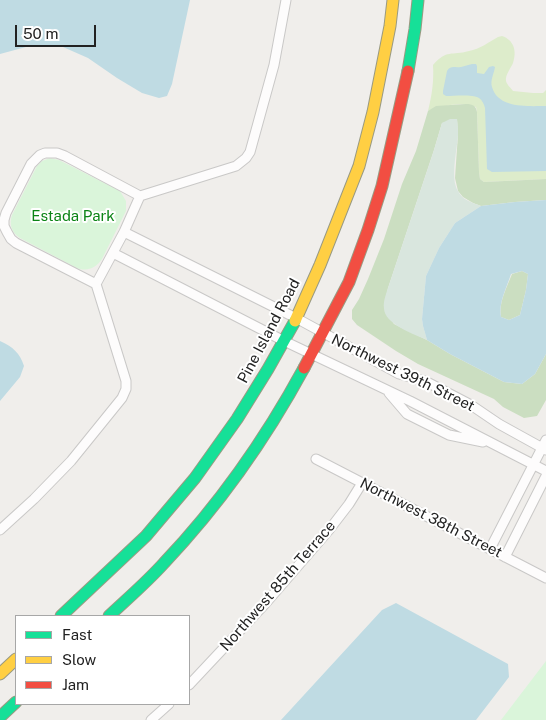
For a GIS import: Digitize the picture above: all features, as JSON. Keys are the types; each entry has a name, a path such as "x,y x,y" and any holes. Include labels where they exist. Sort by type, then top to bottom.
{"main road":[{"name":"Pine Island Road","path":"62,615 146,536 195,478 237,418 284,341 320,265 359,166 373,112 390,26 393,0"},
{"path":"110,615 164,564 225,492 290,394 349,282 376,206 398,119 415,29 418,0"},
{"path":"0,674 15,660"},
{"path":"0,717 15,703"}],"street":[{"path":"0,530 71,461 118,405 125,395 128,384 96,284 16,243 3,231 6,213 31,164 43,149 58,153 140,196 236,166 250,152 274,65 286,0"},
{"path":"96,284 124,232 140,196"},
{"name":"Northwest 39th Street","path":"124,232 296,318 399,374 424,381 471,404 499,424 545,446"},
{"name":"Northwest 39th Street","path":"113,253 284,341 386,389 546,471"},
{"path":"490,549 533,464 545,446"},
{"name":"Northwest 38th Street","path":"316,459 546,578"},
{"path":"505,557 546,476"},
{"name":"Northwest 85th Terrace","path":"190,685 265,604 329,530 349,504 362,482"},
{"path":"151,720 168,705"}],"green space":[{"path":"502,36 514,46 513,63 506,79 513,91 543,93 546,90 546,179 484,182 480,179 479,172 476,107 458,104 428,111 431,99 433,65 446,55 477,49"},
{"path":"466,104 474,106 477,112 480,179 484,182 546,179 546,200 481,206 463,197 458,191 455,178 457,120 442,123 388,288 384,308 394,324 504,382 522,384 535,374 546,354 546,400 537,416 524,418 503,407 494,399 418,364 357,325 352,319 352,310 359,299 384,239 402,184 416,151 428,111 436,106"},
{"name":"Estada Park","path":"50,158 59,160 120,191 126,201 126,211 102,259 91,268 84,270 77,268 20,238 12,228 12,215 37,166 42,161"},
{"path":"522,271 528,274 520,315 509,320 501,317 502,301 512,274"},
{"path":"546,661 546,720 501,720"}],"shaded area":[{"path":"450,119 457,119 458,125 454,172 456,186 462,197 481,206 455,223 439,248 426,276 422,319 427,340 394,324 385,314 384,303 442,123"}],"water":[{"path":"0,0 190,0 172,84 167,96 159,98 142,93 88,58 63,47 26,47 0,54"},
{"path":"476,64 477,73 484,74 489,67 495,67 492,87 495,94 507,103 546,106 546,171 492,172 487,169 485,108 483,102 476,97 446,96 443,94 448,69"},
{"path":"546,200 546,354 535,374 522,384 504,382 427,340 422,319 426,276 439,248 455,223 481,206","holes":["522,271 528,274 520,315 509,320 501,317 502,301 511,274"]},
{"path":"0,341 15,351 24,366 20,377 0,401"},
{"path":"396,603 508,664 509,677 476,720 281,720 382,610"}],"traffic: fast":[{"path":"408,71 418,0"},
{"path":"62,615 146,536 195,478 237,419 295,321"},
{"path":"110,615 144,584 204,518 258,445 304,368"},
{"path":"0,717 15,703"}],"traffic: slow":[{"path":"295,321 320,265 359,166 373,112 390,26 393,0"},
{"path":"0,674 15,660"}],"traffic: jam":[{"path":"304,368 349,282 368,230 382,186 408,71"}]}
